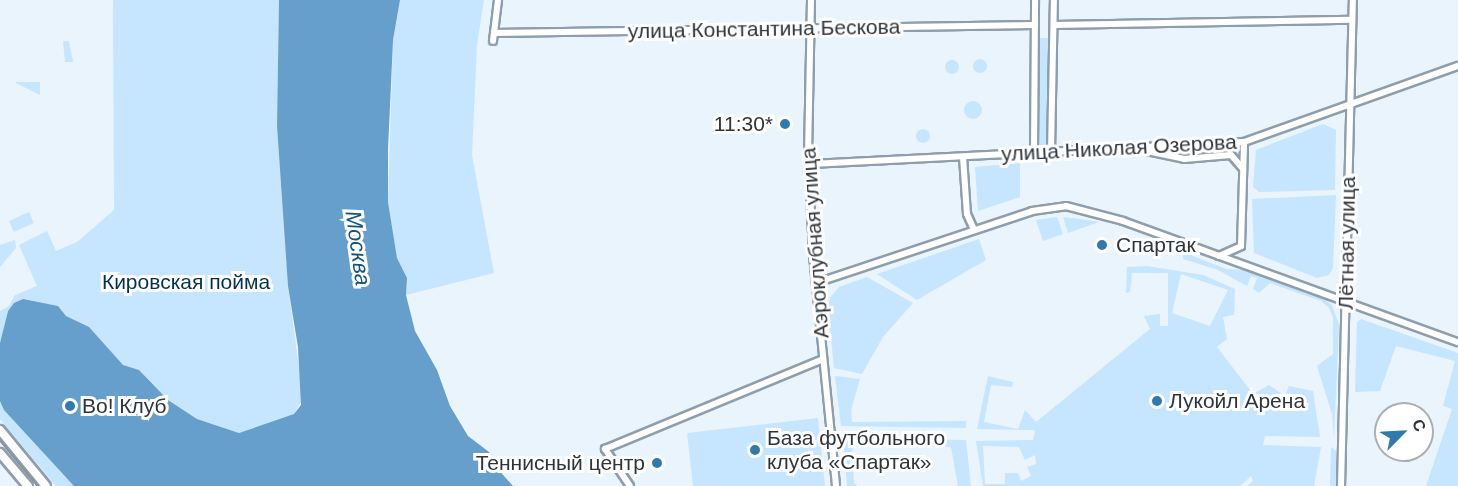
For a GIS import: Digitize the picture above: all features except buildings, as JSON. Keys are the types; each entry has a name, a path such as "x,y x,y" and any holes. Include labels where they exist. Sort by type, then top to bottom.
{"main road":[{"path":"0,430 46,486"},
{"path":"0,453 28,486"}],"street":[{"path":"493,41 498,0"},
{"name":"Аэроклубная улица","path":"811,0 809,164 816,283 836,486"},
{"path":"1034,153 1035,0"},
{"path":"1051,152 1054,0"},
{"name":"Лётная улица","path":"1341,486 1353,0"},
{"path":"1054,25 1352,21"},
{"name":"улица Константина Бескова","path":"494,33 1035,26"},
{"name":"улица Николая Озерова","path":"809,164 1244,142 1457,68"},
{"path":"1219,256 1241,246 1244,142"},
{"path":"1141,149 1184,159 1232,156 1243,170"},
{"path":"963,157 967,214 974,230"},
{"path":"816,283 1032,211 1066,206 1088,209 1458,342"},
{"path":"630,486 605,449 823,359"}],"green space":[{"name":"Кировская пойма","path":"113,0 279,0 277,126 288,286 303,398 294,414 239,433 197,419 168,400 139,370 123,365 89,328 66,316 58,306 20,300 8,311 3,331 166,486 56,486 0,419 0,311 9,306 15,295 37,286 19,245 47,231 56,251 77,242 114,210"},
{"path":"400,0 484,0 477,45 472,155 494,273 406,295 407,278 397,258 388,202 393,40"},
{"path":"1038,38 1048,38 1048,147 1038,147"},
{"path":"63,41 69,41 73,62 65,62"},
{"path":"977,59 983,59 987,66 983,73 977,73 973,69 973,63"},
{"path":"952,60 957,62 959,67 957,72 952,74 947,72 945,67 947,62"},
{"path":"40,82 40,95 16,83"},
{"path":"973,101 979,104 982,110 979,116 973,119 967,116 964,110 967,104"},
{"path":"1323,124 1336,130 1335,190 1259,192 1253,187 1256,150"},
{"path":"920,129 926,129 930,136 926,143 920,143 916,139 916,133"},
{"path":"1020,163 1020,197 978,211 975,167"},
{"path":"1336,195 1333,268 1329,275 1317,278 1254,253 1252,199"},
{"path":"29,212 34,223 14,232 9,221"},
{"path":"1057,217 1063,234 1043,241 1036,220"},
{"path":"1063,217 1080,219 1099,222 1068,233"},
{"path":"979,239 986,260 917,300 877,274"},
{"path":"15,240 16,248 0,267 0,245"},
{"path":"1183,252 1226,269 1247,270 1324,299 1332,305 1339,325 1334,438 1332,414 1317,366 1333,354 1333,317 1329,308 1321,301 1270,283 1259,293 1253,289 1257,278 1251,276 1247,286 1218,270 1183,259"},
{"name":"Лукойл Арена","path":"1147,266 1203,275 1235,289 1234,315 1223,317 1227,339 1217,347 1253,394 1269,385 1285,396 1289,386 1313,391 1320,437 1265,436 1263,445 1321,447 1314,486 1247,486 1253,481 1251,476 1240,486 983,486 976,441 1033,440 1035,430 977,429 988,376 1013,382 1012,387 991,385 984,422 1018,429 1025,410 1036,422 1150,329 1144,316 1160,314 1160,326 1168,326 1168,273 1132,273 1130,292 1126,293 1127,267","holes":["1181,274 1228,290 1210,326 1172,313","983,446 1019,447 1025,460 1035,455 1036,464 1027,467 1031,476 1021,481 1018,473 1005,473 1005,484 985,484"]},
{"path":"867,277 913,303 883,337 862,374 834,368 828,308 830,298 839,287"},
{"path":"1361,319 1458,353 1458,486 1426,486 1452,409 1443,406 1455,361 1396,346 1380,391 1355,392 1357,322"},
{"path":"835,376 860,379 851,410 852,422 966,421 966,428 841,426"},
{"name":"База футбольного клуба «Спартак»","path":"818,418 825,486 693,486 687,433"},
{"path":"843,438 966,440 971,486 958,486 951,447 852,442 854,483 858,486 847,486"},
{"path":"1331,447 1336,451 1336,486 1330,486"}],"water":[{"name":"Москва","path":"279,0 400,0 393,40 388,149 388,202 397,258 407,278 406,295 415,331 437,370 450,406 468,436 489,452 496,467 513,486 74,486 4,410 0,401 0,343 8,311 14,303 23,299 58,306 66,316 89,327 123,365 139,370 168,400 197,419 239,433 294,414 301,405 298,347 288,286 277,126"}],"tram line":[{"path":"0,440 38,486"}],"place":[{"name":"11:30*","path":"785,124"},
{"name":"Спартак","path":"1102,245"},
{"name":"Лукойл Арена","path":"1157,401"},
{"name":"Во! Клуб","path":"70,406"},
{"name":"База футбольного клуба «Спартак»","path":"755,450"},
{"name":"Теннисный центр","path":"657,463"}]}
